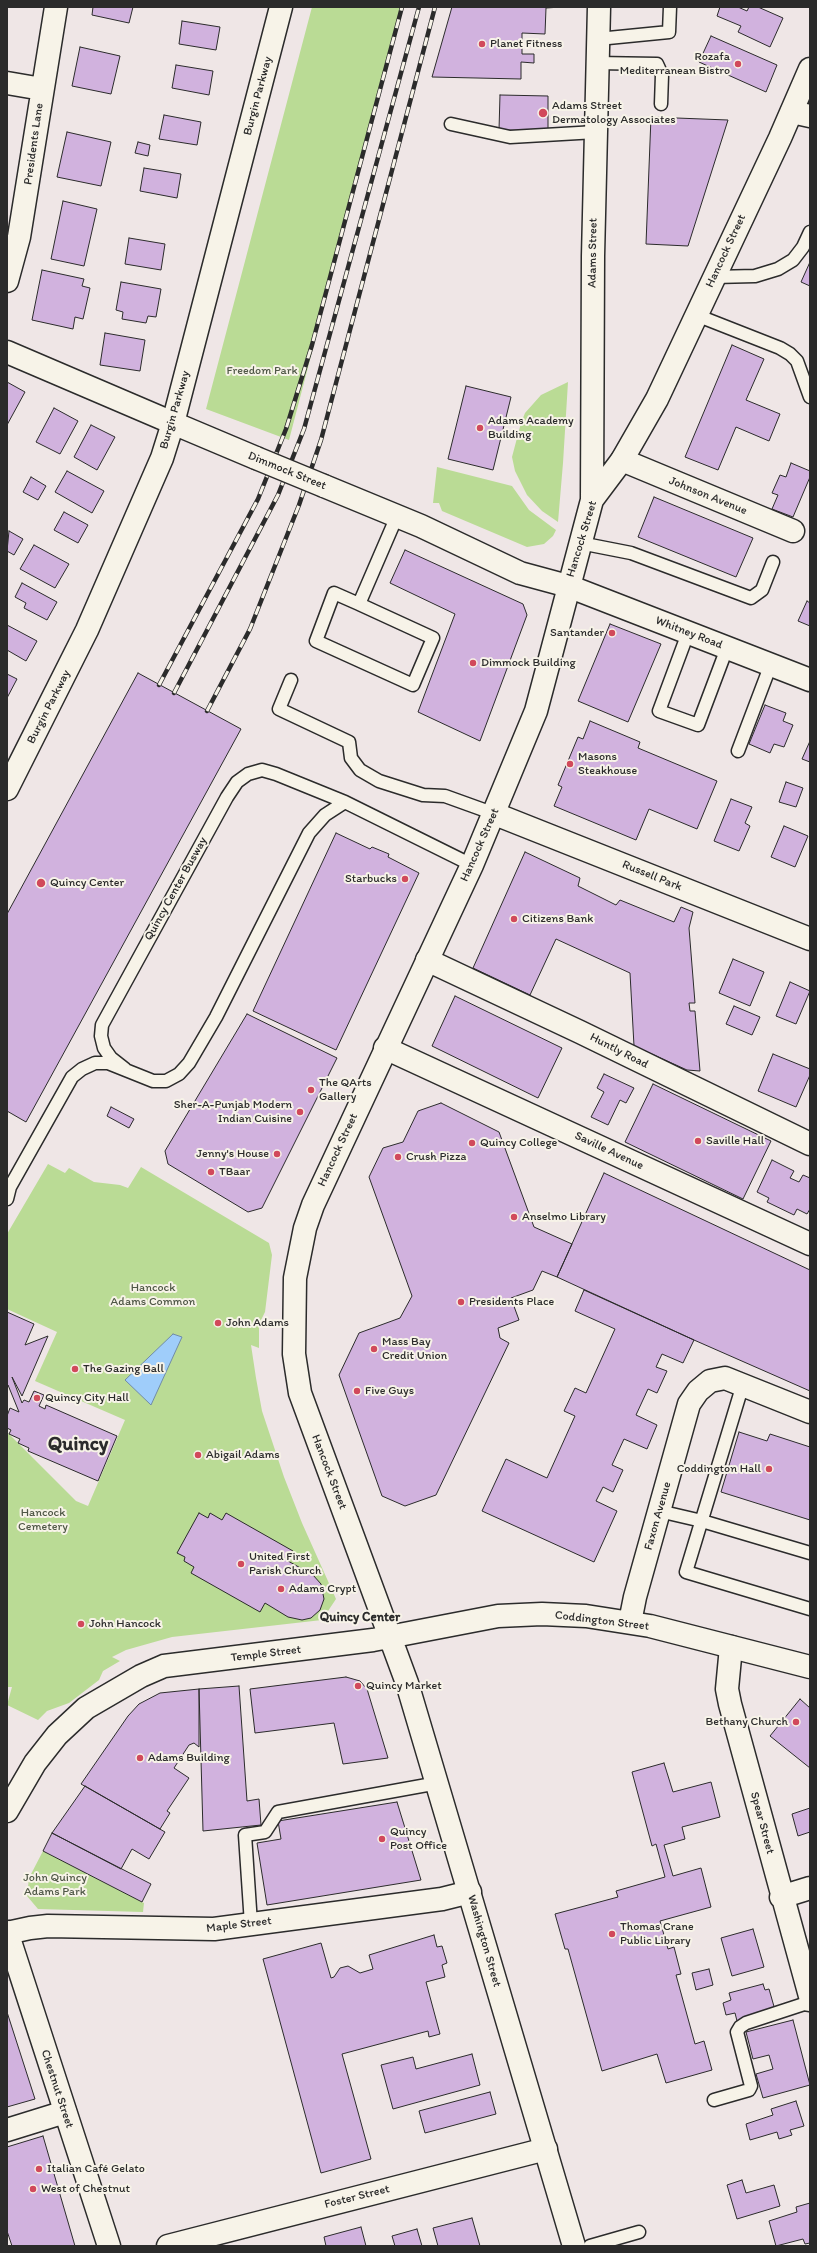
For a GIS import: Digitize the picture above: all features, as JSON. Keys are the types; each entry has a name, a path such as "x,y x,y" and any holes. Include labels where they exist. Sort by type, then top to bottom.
{"street":[{"name":"Presidents Lane","path":"7,281 19,237 56,7"},
{"name":"Burgin Parkway","path":"7,789 87,630 162,458 173,423 281,7"},
{"name":"Adams Street","path":"592,500 592,256 599,7"},
{"name":"Hancock Street","path":"392,1637 308,1418 296,1373 293,1334 295,1278 304,1228 313,1205 385,1048 472,865 536,711 592,500 622,460 657,399 714,277 801,114 810,69"},
{"path":"7,83 42,89"},
{"name":"Dimmock Street","path":"7,352 397,516 520,573 568,586"},
{"name":"Johnson Avenue","path":"622,460 793,531"},
{"name":"Whitney Road","path":"568,586 810,680"},
{"name":"Russell Park","path":"494,814 810,939"},
{"name":"Huntly Road","path":"427,960 580,1032 810,1144"},
{"name":"Saville Avenue","path":"385,1048 810,1244"},
{"name":"Faxon Avenue","path":"630,1622 635,1597 689,1404 698,1391 710,1381 725,1378 810,1412"},
{"name":"Coddington Street","path":"392,1637 498,1616 549,1614 630,1622 810,1667"},
{"name":"Temple Street","path":"13,1789 57,1735 93,1703 141,1676 164,1666 392,1637"},
{"name":"Washington Street","path":"392,1637 438,1783 574,2246"},
{"name":"Spear Street","path":"731,1647 727,1689 730,1704 781,1897 810,1996"},
{"path":"7,1811 13,1789"},
{"path":"781,1897 810,1888"},
{"name":"Maple Street","path":"7,1933 48,1926 193,1930 251,1924 434,1900 470,1892"},
{"name":"Chestnut Street","path":"7,1933 109,2246"},
{"path":"7,2130 65,2112"},
{"name":"Foster Street","path":"168,2246 546,2149"}],"lane":[{"path":"598,39 669,32 670,7"},
{"path":"597,63 657,64 662,75 661,104"},
{"path":"451,124 510,137 596,132"},
{"path":"714,277 755,276 778,269 793,260 803,247 810,232"},
{"path":"696,315 780,348 790,354 797,361 810,397"},
{"path":"359,604 397,516"},
{"path":"580,543 631,553 751,598 762,590 773,562"},
{"path":"334,593 359,604 433,638 413,685 316,641 334,593"},
{"path":"688,633 660,711 698,725 727,648"},
{"path":"738,752 771,664"},
{"path":"291,680 279,709 350,742 351,758 360,770 379,781 423,795 445,796 494,814"},
{"name":"Quincy Center Busway","path":"125,1069 111,1058 104,1048 101,1036 102,1025 230,792 237,782 248,774 262,770 276,774 345,802 472,865"},
{"path":"7,1199 10,1187 72,1077 82,1069 95,1063 108,1063 152,1081 166,1081 179,1074 189,1063 223,1004 309,833 325,815 345,802"},
{"path":"743,1384 686,1572 810,1609"},
{"path":"659,1511 702,1520 810,1553"},
{"path":"251,1924 245,1835 265,1832 278,1812 438,1783"},
{"path":"714,2100 749,2090 751,2086 737,2032 740,2027 746,2022 804,2004 810,2005"},
{"path":"590,2246 639,2232"}],"green space":[{"name":"Freedom Park","path":"312,7 402,7 289,440 206,409"},
{"path":"568,382 558,522 542,511 527,495 515,471 512,457 525,413 541,395"},
{"path":"437,467 512,486 529,510 556,530 553,536 544,544 527,547 442,511 439,503 433,503"},
{"name":"Hancock Adams Common","path":"48,1164 65,1173 69,1168 94,1182 120,1185 128,1188 141,1167 269,1243 272,1255 265,1312 259,1324 259,1348 251,1345 262,1411 284,1477 302,1523 336,1599 322,1620 172,1637 126,1650 112,1657 120,1661 103,1671 99,1680 69,1703 47,1711 38,1720 7,1705 12,1687 7,1687 7,1432 76,1501 88,1506 125,1420 35,1381 57,1332 7,1309 7,1234"},
{"name":"John Quincy Adams Park","path":"43,1851 144,1903 143,1912 38,1909 27,1896 29,1878"}],"water":[{"path":"173,1334 182,1337 151,1405 125,1380"}],"building":[{"path":"93,7 133,7 129,23 92,15"},
{"name":"Planet Fitness","path":"452,7 561,7 546,8 545,34 522,33 522,54 534,54 534,63 521,62 521,79 432,77"},
{"path":"720,7 738,7 747,11 749,7 758,7 783,18 770,47 738,32 741,26 717,16"},
{"path":"182,21 220,27 216,50 179,44"},
{"name":"Rozafa Mediterranean Bistro","path":"711,36 777,65 766,92 699,62"},
{"path":"80,47 120,56 111,94 72,86"},
{"path":"176,65 213,71 209,95 172,88"},
{"path":"500,95 548,96 548,131 499,130"},
{"path":"164,115 201,122 197,145 159,139"},
{"path":"651,117 728,120 688,246 646,244"},
{"path":"67,132 111,142 101,186 57,177"},
{"path":"138,142 150,145 148,156 135,153"},
{"path":"144,168 181,174 177,198 140,191"},
{"path":"63,201 97,209 84,266 51,259"},
{"path":"129,238 165,244 161,270 125,264"},
{"path":"810,262 810,286 801,282"},
{"path":"42,270 84,279 82,286 90,288 83,319 75,317 73,329 32,320"},
{"path":"121,282 161,289 156,317 148,316 146,323 122,319 123,312 116,310"},
{"path":"105,333 145,340 140,371 100,365"},
{"path":"732,345 764,359 746,400 780,414 769,441 736,427 718,470 685,457"},
{"path":"7,382 25,392 7,425"},
{"name":"Adams Academy Building","path":"466,386 511,397 493,470 448,459"},
{"path":"54,408 78,421 60,454 36,442"},
{"path":"91,425 115,437 97,470 74,457"},
{"path":"791,463 810,471 810,477 793,517 772,509 778,495 772,493 780,475 786,477"},
{"path":"67,471 104,491 92,513 55,492"},
{"path":"31,477 46,486 38,500 23,492"},
{"path":"654,497 753,538 736,577 638,537"},
{"path":"64,512 88,525 78,543 54,530"},
{"path":"9,531 23,539 14,555 7,551"},
{"path":"34,545 69,564 55,588 20,569"},
{"name":"Dimmock Building","path":"405,550 523,604 527,615 480,741 418,712 455,614 390,583"},
{"path":"22,583 57,602 47,620 24,608 26,603 15,597"},
{"path":"807,601 810,603 810,626 798,621"},
{"path":"610,624 661,644 628,722 578,701"},
{"path":"7,625 37,641 26,661 7,650"},
{"path":"138,673 241,729 26,1122 7,1111 7,914"},
{"path":"7,674 17,679 7,698"},
{"path":"765,705 786,713 783,721 793,725 784,747 774,744 770,753 749,744"},
{"path":"590,721 640,742 638,748 717,781 697,829 649,809 636,840 554,806 562,787 558,785 578,737 583,739"},
{"path":"810,741 810,762 802,759"},
{"path":"786,782 803,788 796,807 779,802"},
{"path":"731,799 752,807 745,823 750,826 739,851 714,841"},
{"path":"784,826 808,836 795,867 771,857"},
{"path":"336,833 370,849 372,847 389,854 388,857 419,873 336,1050 253,1011"},
{"path":"525,852 580,878 578,886 616,905 620,900 674,922 681,907 693,912 689,928 695,1003 689,1003 690,1011 695,1011 700,1071 687,1070 634,1046 630,973 556,939 530,995 473,968"},
{"path":"733,959 764,972 750,1006 719,993"},
{"path":"790,982 810,991 796,1024 776,1016"},
{"path":"455,996 562,1048 538,1098 432,1046"},
{"path":"734,1006 760,1017 752,1035 726,1024"},
{"path":"247,1014 337,1058 262,1208 248,1212 168,1164 165,1151"},
{"path":"773,1054 810,1069 810,1075 796,1107 758,1091"},
{"path":"604,1074 634,1088 626,1103 620,1100 608,1125 591,1117 604,1092 597,1088"},
{"name":"Saville Hall","path":"653,1084 771,1141 743,1199 625,1142"},
{"name":"Presidents Place","path":"441,1103 499,1132 534,1227 572,1244 557,1277 542,1271 533,1290 511,1298 519,1320 498,1328 500,1338 509,1343 436,1495 405,1506 382,1496 339,1375 359,1333 400,1318 412,1296 369,1177 383,1148 403,1142 418,1111"},
{"path":"111,1107 134,1119 129,1128 107,1116"},
{"path":"772,1160 794,1171 790,1178 799,1182 803,1175 810,1178 810,1209 807,1214 797,1209 794,1215 767,1202 769,1198 757,1192"},
{"path":"604,1173 810,1270 810,1391 557,1277"},
{"path":"584,1290 694,1340 683,1363 662,1354 656,1367 667,1371 657,1393 648,1389 636,1415 657,1425 647,1449 624,1439 612,1465 623,1470 613,1492 603,1487 596,1501 617,1511 594,1562 482,1511 506,1459 547,1478 575,1416 564,1411 575,1388 586,1393 615,1329 575,1311"},
{"name":"Quincy City Hall","path":"7,1312 34,1324 25,1345 48,1336 22,1396 12,1377 22,1403 24,1400 29,1402 34,1391 44,1395 39,1406 45,1409 46,1405 117,1436 98,1481 28,1451 29,1448 18,1443 20,1439 9,1434 11,1430 7,1428 7,1416 10,1408 19,1412 8,1385 7,1388"},
{"name":"Coddington Hall","path":"739,1432 767,1441 770,1434 810,1447 810,1520 721,1492"},
{"name":"United First Parish Church","path":"199,1513 208,1518 210,1513 222,1520 226,1513 293,1551 288,1561 313,1575 321,1584 324,1599 320,1610 311,1618 302,1620 288,1617 265,1603 260,1612 191,1573 194,1567 184,1561 185,1557 177,1553"},
{"path":"346,1677 360,1681 367,1689 388,1758 343,1764 334,1723 255,1733 250,1689"},
{"path":"239,1686 247,1801 259,1799 261,1825 203,1831 199,1689"},
{"name":"Adams Building","path":"199,1689 199,1747 194,1743 189,1745 174,1768 189,1778 167,1811 170,1813 160,1829 81,1784 128,1716 139,1704 160,1693"},
{"name":"Bethany Church","path":"800,1699 810,1708 810,1768 770,1736"},
{"name":"Thomas Crane Public Library","path":"664,1763 673,1792 711,1782 720,1817 682,1827 685,1839 664,1845 673,1876 701,1868 711,1907 660,1921 668,1949 674,1947 681,1974 676,1975 695,2044 704,2041 712,2070 666,2083 657,2054 602,2071 568,1949 565,1949 555,1914 618,1897 616,1891 665,1877 656,1844 652,1846 632,1772"},
{"path":"85,1786 165,1832 149,1859 132,1849 121,1869 52,1833"},
{"path":"397,1802 421,1880 267,1905 257,1843 281,1839 278,1821"},
{"path":"810,1808 810,1832 798,1836 792,1814"},
{"path":"52,1833 151,1884 142,1902 43,1851"},
{"path":"753,1929 764,1967 732,1976 721,1938"},
{"path":"434,1935 437,1947 442,1946 447,1963 442,1965 445,1977 426,1982 440,2034 429,2037 428,2031 342,2054 371,2159 321,2173 263,1959 321,1943 331,1978 334,1977 340,1968 348,1966 360,1973 373,1969 369,1955"},
{"path":"709,1969 713,1985 696,1990 692,1973"},
{"path":"763,1984 765,1990 769,1989 775,2010 737,2021 735,2013 726,2015 723,2003 731,2000 729,1993"},
{"path":"7,2012 35,2099 7,2107"},
{"path":"793,2020 810,2085 763,2098 756,2074 773,2069 769,2055 753,2059 746,2032"},
{"path":"472,2054 480,2085 393,2109 381,2065 413,2057 416,2069"},
{"path":"490,2092 496,2114 425,2133 419,2111"},
{"path":"796,2101 804,2126 790,2130 792,2135 779,2139 777,2132 750,2140 746,2124 773,2115 771,2109"},
{"name":"West of Chestnut","path":"43,2136 75,2246 12,2246 7,2231 7,2147"},
{"path":"742,2180 746,2193 774,2185 780,2206 737,2219 727,2185"},
{"path":"810,2203 810,2243 805,2244 803,2239 776,2246 769,2221 797,2212 796,2207"},
{"path":"472,2218 480,2246 438,2246 433,2228"},
{"path":"361,2227 366,2246 326,2246 324,2237"},
{"path":"417,2229 422,2246 395,2246 392,2236"}],"railway":[{"path":"159,685 258,499 286,429 312,345 402,7"},
{"path":"174,693 278,495 304,429 419,7"},
{"path":"207,711 250,629 299,505 321,440 435,7"}],"place":[{"name":"Planet Fitness","path":"482,44"},
{"name":"Rozafa Mediterranean Bistro","path":"738,64"},
{"name":"Adams Street Dermatology Associates","path":"543,113"},
{"name":"Adams Academy Building","path":"480,428"},
{"name":"Santander","path":"612,633"},
{"name":"Dimmock Building","path":"473,663"},
{"name":"Masons Steakhouse","path":"570,764"},
{"name":"Starbucks","path":"405,879"},
{"name":"Quincy Center","path":"41,883"},
{"name":"Citizens Bank","path":"514,919"},
{"name":"The QArts Gallery","path":"311,1090"},
{"name":"Sher-A-Punjab Modern Indian Cuisine","path":"300,1112"},
{"name":"Saville Hall","path":"698,1141"},
{"name":"Quincy College","path":"472,1143"},
{"name":"Jenny's House","path":"277,1154"},
{"name":"Crush Pizza","path":"398,1157"},
{"name":"TBaar","path":"211,1172"},
{"name":"Anselmo Library","path":"514,1217"},
{"name":"Presidents Place","path":"461,1302"},
{"name":"John Adams","path":"218,1323"},
{"name":"Mass Bay Credit Union","path":"374,1349"},
{"name":"The Gazing Ball","path":"75,1369"},
{"name":"Five Guys","path":"357,1391"},
{"name":"Quincy City Hall","path":"37,1398"},
{"name":"Abigail Adams","path":"198,1455"},
{"name":"Coddington Hall","path":"769,1469"},
{"name":"United First Parish Church","path":"241,1564"},
{"name":"Adams Crypt","path":"281,1589"},
{"name":"John Hancock","path":"81,1624"},
{"name":"Quincy Market","path":"358,1686"},
{"name":"Bethany Church","path":"796,1722"},
{"name":"Adams Building","path":"140,1758"},
{"name":"Quincy Post Office","path":"382,1839"},
{"name":"Thomas Crane Public Library","path":"612,1934"},
{"name":"Italian Café Gelato","path":"39,2169"},
{"name":"West of Chestnut","path":"33,2189"}],"district":[{"name":"Quincy","path":"78,1445"},
{"name":"Quincy Center","path":"360,1618"}],"park label":[{"name":"Hancock Cemetery","path":"43,1520"}]}
